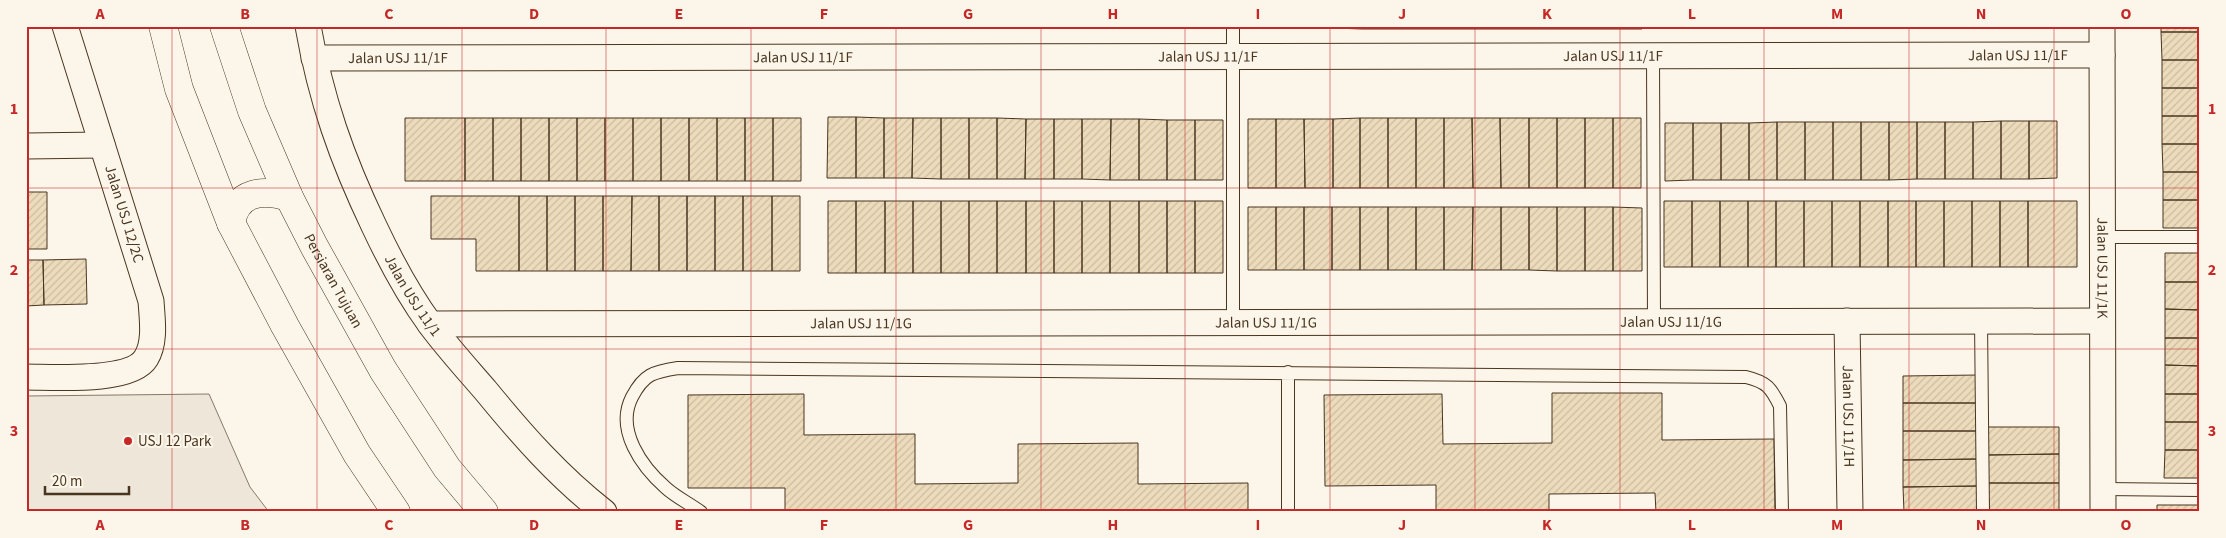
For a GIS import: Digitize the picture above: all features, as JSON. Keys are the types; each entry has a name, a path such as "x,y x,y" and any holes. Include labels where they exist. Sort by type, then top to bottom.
{"main road":[{"path":"163,26 179,89 231,223 285,326 358,454 396,512"},
{"name":"Persiaran Tujuan","path":"224,26 252,111 289,197 342,298 383,370 447,468 484,512"},
{"path":"231,223 237,206 250,195 261,192 278,193 289,197"}],"street":[{"name":"Jalan USJ 12/2C","path":"26,377 104,376 128,372 145,359 152,340 150,300 65,26"},
{"name":"Jalan USJ 11/1","path":"308,26 330,124 356,189 395,270 430,324 522,436 573,488 604,512"},
{"name":"Jalan USJ 11/1K","path":"2102,26 2103,500"},
{"name":"Jalan USJ 11/1F","path":"314,58 2102,55"},
{"path":"26,146 102,145"},
{"name":"Jalan USJ 11/1H","path":"1847,321 1850,512"},
{"name":"Jalan USJ 11/1G","path":"430,324 2102,321"}],"lane":[{"path":"1233,26 1233,323"},
{"path":"1653,56 1654,322"},
{"path":"2102,238 2200,237"},
{"path":"1981,321 1983,512"},
{"path":"701,512 666,488 643,463 632,443 626,422 630,401 640,383 655,372 678,368 1746,376 1761,380 1772,391 1780,406 1782,512"},
{"path":"1288,372 1288,512"},
{"path":"2103,500 2200,490"}],"shaded area":[{"name":"USJ 12 Park","path":"209,394 250,487 269,512 26,512 26,396"}],"building":[{"path":"1250,26 1278,26 1278,28 1250,28"},
{"path":"1278,26 1306,26 1306,28 1278,28"},
{"path":"1306,26 1334,26 1334,28 1306,28"},
{"path":"1334,26 1362,26 1362,29 1334,28"},
{"path":"1362,26 1390,26 1390,29 1362,29"},
{"path":"1390,26 1418,26 1418,29 1390,29"},
{"path":"1418,26 1446,26 1446,29 1418,29"},
{"path":"1446,26 1474,26 1474,29 1446,29"},
{"path":"1474,26 1502,26 1502,29 1474,29"},
{"path":"1502,26 1530,26 1530,29 1502,29"},
{"path":"1530,26 1559,26 1559,29 1530,29"},
{"path":"1559,26 1587,26 1587,29 1559,29"},
{"path":"1587,26 1614,26 1614,29 1587,29"},
{"path":"1614,26 1642,26 1642,29 1614,29"},
{"path":"2161,26 2200,26 2200,32 2161,32"},
{"path":"2161,32 2200,32 2200,60 2162,60"},
{"path":"2162,60 2200,60 2200,88 2162,88"},
{"path":"2162,88 2200,88 2200,116 2162,116"},
{"path":"2162,116 2200,116 2200,144 2162,144"},
{"path":"828,117 856,117 856,178 827,178"},
{"path":"856,117 884,118 884,178 856,178"},
{"path":"405,118 465,118 465,181 405,181"},
{"path":"465,118 493,118 493,181 465,181"},
{"path":"493,118 521,118 521,181 493,181"},
{"path":"521,118 549,118 549,181 521,181"},
{"path":"549,118 577,118 577,181 549,181"},
{"path":"577,118 605,118 605,181 577,181"},
{"path":"605,118 633,118 633,181 605,181"},
{"path":"633,118 661,118 661,181 633,181"},
{"path":"661,118 689,118 689,181 661,181"},
{"path":"689,118 717,118 717,181 689,181"},
{"path":"717,118 745,118 745,181 717,181"},
{"path":"745,118 773,118 773,181 745,181"},
{"path":"773,118 801,118 801,181 773,181"},
{"path":"884,118 913,118 912,178 884,178"},
{"path":"913,118 941,118 941,179 912,178"},
{"path":"941,118 969,118 969,179 941,179"},
{"path":"969,118 997,118 997,179 969,179"},
{"path":"997,118 1026,119 1025,179 997,179"},
{"path":"1360,118 1360,188 1333,188 1333,119"},
{"path":"1360,118 1388,118 1388,188 1360,188"},
{"path":"1388,118 1416,118 1416,188 1388,188"},
{"path":"1416,118 1444,118 1444,188 1416,188"},
{"path":"1444,118 1472,118 1473,188 1444,188"},
{"path":"1472,118 1500,118 1501,188 1473,188"},
{"path":"1500,118 1529,118 1529,188 1501,188"},
{"path":"1529,118 1557,118 1557,188 1529,188"},
{"path":"1557,118 1585,118 1585,188 1557,188"},
{"path":"1585,118 1613,118 1613,188 1585,188"},
{"path":"1613,118 1641,118 1641,188 1613,188"},
{"path":"1026,119 1054,119 1054,179 1025,179"},
{"path":"1054,119 1082,119 1082,179 1054,179"},
{"path":"1082,119 1111,119 1110,180 1082,179"},
{"path":"1111,119 1139,119 1139,180 1110,180"},
{"path":"1139,119 1167,120 1167,180 1139,180"},
{"path":"1248,119 1276,119 1276,188 1248,188"},
{"path":"1276,119 1304,119 1305,188 1276,188"},
{"path":"1304,119 1333,119 1333,188 1305,188"},
{"path":"1167,120 1195,120 1195,180 1167,180"},
{"path":"1195,120 1223,120 1223,180 1195,180"},
{"path":"2001,121 2001,179 1973,179 1973,122"},
{"path":"2001,121 2029,121 2029,179 2001,179"},
{"path":"2029,121 2057,121 2057,178 2029,179"},
{"path":"1777,122 1777,180 1749,180 1749,123"},
{"path":"1777,122 1805,122 1805,180 1777,180"},
{"path":"1805,122 1833,122 1833,180 1805,180"},
{"path":"1833,122 1861,122 1861,180 1833,180"},
{"path":"1861,122 1889,122 1889,180 1861,180"},
{"path":"1889,122 1917,122 1917,179 1889,180"},
{"path":"1917,122 1945,122 1945,179 1917,179"},
{"path":"1945,122 1973,122 1973,179 1945,179"},
{"path":"1665,123 1693,123 1693,180 1665,181"},
{"path":"1693,123 1721,123 1721,180 1693,180"},
{"path":"1721,123 1749,123 1749,180 1721,180"},
{"path":"2162,144 2200,144 2200,172 2163,172"},
{"path":"2163,172 2200,172 2200,200 2163,200"},
{"path":"26,192 47,192 47,249 26,249"},
{"path":"431,196 519,196 519,271 476,271 476,239 431,239"},
{"path":"519,196 547,196 547,271 519,271"},
{"path":"547,196 575,196 575,271 547,271"},
{"path":"575,196 603,196 603,271 575,271"},
{"path":"603,196 632,196 631,271 603,271"},
{"path":"632,196 659,196 659,271 631,271"},
{"path":"659,196 687,196 687,271 659,271"},
{"path":"687,196 715,196 715,271 687,271"},
{"path":"715,196 743,196 743,271 715,271"},
{"path":"743,196 772,196 772,271 743,271"},
{"path":"772,196 800,196 800,271 772,271"},
{"path":"2163,200 2200,200 2200,228 2163,228"},
{"path":"828,201 856,201 856,273 828,273"},
{"path":"856,201 885,201 885,273 856,273"},
{"path":"885,201 913,201 913,273 885,273"},
{"path":"913,201 941,201 941,273 913,273"},
{"path":"941,201 969,201 969,273 941,273"},
{"path":"969,201 997,201 997,273 969,273"},
{"path":"997,201 1026,201 1026,273 997,273"},
{"path":"1026,201 1054,201 1054,273 1026,273"},
{"path":"1054,201 1082,201 1082,273 1054,273"},
{"path":"1082,201 1110,201 1110,273 1082,273"},
{"path":"1110,201 1139,201 1139,273 1110,273"},
{"path":"1139,201 1167,201 1167,273 1139,273"},
{"path":"1167,201 1195,201 1195,273 1167,273"},
{"path":"1195,201 1223,201 1223,273 1195,273"},
{"path":"1664,201 1692,201 1692,267 1664,267"},
{"path":"1692,201 1720,201 1720,267 1692,267"},
{"path":"1720,201 1748,201 1748,267 1720,267"},
{"path":"1748,201 1776,201 1776,267 1748,267"},
{"path":"1776,201 1804,201 1804,267 1776,267"},
{"path":"1804,201 1832,201 1832,267 1804,267"},
{"path":"1832,201 1860,201 1860,267 1832,267"},
{"path":"1860,201 1888,201 1888,267 1860,267"},
{"path":"1888,201 1916,201 1916,267 1888,267"},
{"path":"1916,201 1944,201 1944,267 1916,267"},
{"path":"1944,201 1972,201 1972,267 1944,267"},
{"path":"1972,201 2000,201 2000,267 1972,267"},
{"path":"2000,201 2028,201 2028,267 2000,267"},
{"path":"2028,201 2077,201 2077,267 2028,267"},
{"path":"1248,207 1276,207 1276,270 1248,270"},
{"path":"1276,207 1304,207 1304,270 1276,270"},
{"path":"1304,207 1332,207 1332,270 1304,270"},
{"path":"1332,207 1360,207 1360,270 1332,270"},
{"path":"1360,207 1388,207 1388,270 1360,270"},
{"path":"1388,207 1416,207 1416,270 1388,270"},
{"path":"1416,207 1444,207 1444,270 1416,270"},
{"path":"1444,207 1473,207 1472,270 1444,270"},
{"path":"1473,207 1501,207 1501,270 1472,270"},
{"path":"1501,207 1529,207 1529,270 1501,270"},
{"path":"1529,207 1557,207 1557,271 1529,270"},
{"path":"1557,207 1585,207 1585,271 1557,271"},
{"path":"1585,207 1613,207 1613,271 1585,271"},
{"path":"1613,207 1642,208 1642,271 1613,271"},
{"path":"2165,253 2200,253 2200,282 2165,282"},
{"path":"86,259 87,304 44,305 43,260"},
{"path":"26,260 43,260 44,305 26,306"},
{"path":"2165,282 2200,282 2200,310 2165,309"},
{"path":"2165,309 2200,310 2200,338 2165,338"},
{"path":"2165,338 2200,338 2200,366 2165,365"},
{"path":"2165,365 2200,366 2200,394 2165,394"},
{"path":"1978,375 1978,403 1903,403 1903,376"},
{"path":"1552,393 1662,393 1662,440 1774,439 1775,512 1656,512 1655,493 1549,494 1549,512 1436,512 1436,485 1325,486 1324,395 1442,394 1443,444 1552,443"},
{"path":"804,394 804,435 915,434 915,484 1018,483 1018,444 1138,443 1138,484 1248,483 1248,512 785,512 785,488 688,488 688,395"},
{"path":"2165,394 2200,394 2200,422 2165,422"},
{"path":"1903,403 1978,403 1978,431 1903,431"},
{"path":"2165,422 2200,422 2200,450 2165,450"},
{"path":"1988,427 2059,427 2059,454 1988,455"},
{"path":"1903,431 1978,431 1979,459 1903,460"},
{"path":"2165,450 2200,450 2200,478 2164,478"},
{"path":"2059,454 2059,483 1988,483 1988,455"},
{"path":"1979,459 1979,486 1903,487 1903,460"},
{"path":"1988,483 2059,483 2059,511 1989,511"},
{"path":"1979,486 1979,512 1904,512 1903,487"},
{"path":"2157,505 2200,505 2200,512 2157,512"},
{"path":"2059,511 2059,512 1989,512"}],"place":[{"name":"USJ 12 Park","path":"128,441"}]}
